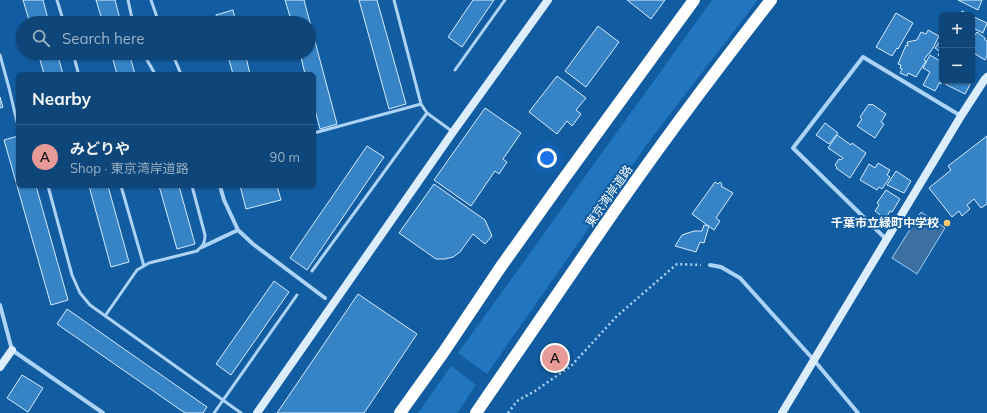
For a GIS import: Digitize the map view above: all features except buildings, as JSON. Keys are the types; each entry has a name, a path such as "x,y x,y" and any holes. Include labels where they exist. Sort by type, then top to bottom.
{"highway":[{"path":"400,413 443,353 535,218 694,0"},
{"name":"東京湾岸道路","path":"476,413 648,164 698,95 771,0"}],"street":[{"path":"257,413 453,132 548,0"},
{"path":"887,240 793,148 863,57 961,116"},
{"path":"782,413 813,359 887,240 961,116 984,79 987,77"},
{"path":"221,188 224,200 238,230 253,244 325,298"},
{"path":"202,247 238,230"},
{"path":"710,265 721,267 740,278 813,359 858,413"},
{"path":"0,305 12,350 103,413"},
{"path":"0,367 12,350"}],"lane":[{"path":"57,0 62,16"},
{"path":"128,0 132,16"},
{"path":"151,0 157,16"},
{"path":"394,0 421,104 427,113 453,132"},
{"path":"455,70 505,0"},
{"path":"0,55 16,118"},
{"path":"75,60 78,72"},
{"path":"147,60 154,72"},
{"path":"175,60 180,72"},
{"path":"316,132 421,104"},
{"path":"312,271 427,113"},
{"path":"49,188 72,274 80,293 90,305 241,413"},
{"path":"122,188 144,266"},
{"path":"105,316 137,270 144,266 197,251 202,247 205,242 205,235 193,188"},
{"path":"214,413 297,295"}],"path":[{"path":"508,413 517,401 571,366 617,316 677,264 710,265"}],"shaded area":[{"path":"712,0 758,0 650,140 487,374 458,353"},
{"path":"921,212 945,228 917,274 892,258"},
{"path":"451,366 476,385 457,413 418,413"}],"place":[{"name":"千葉市立緑町中学校","path":"947,223"},
{"name":"みどりや","path":"555,358"}]}
